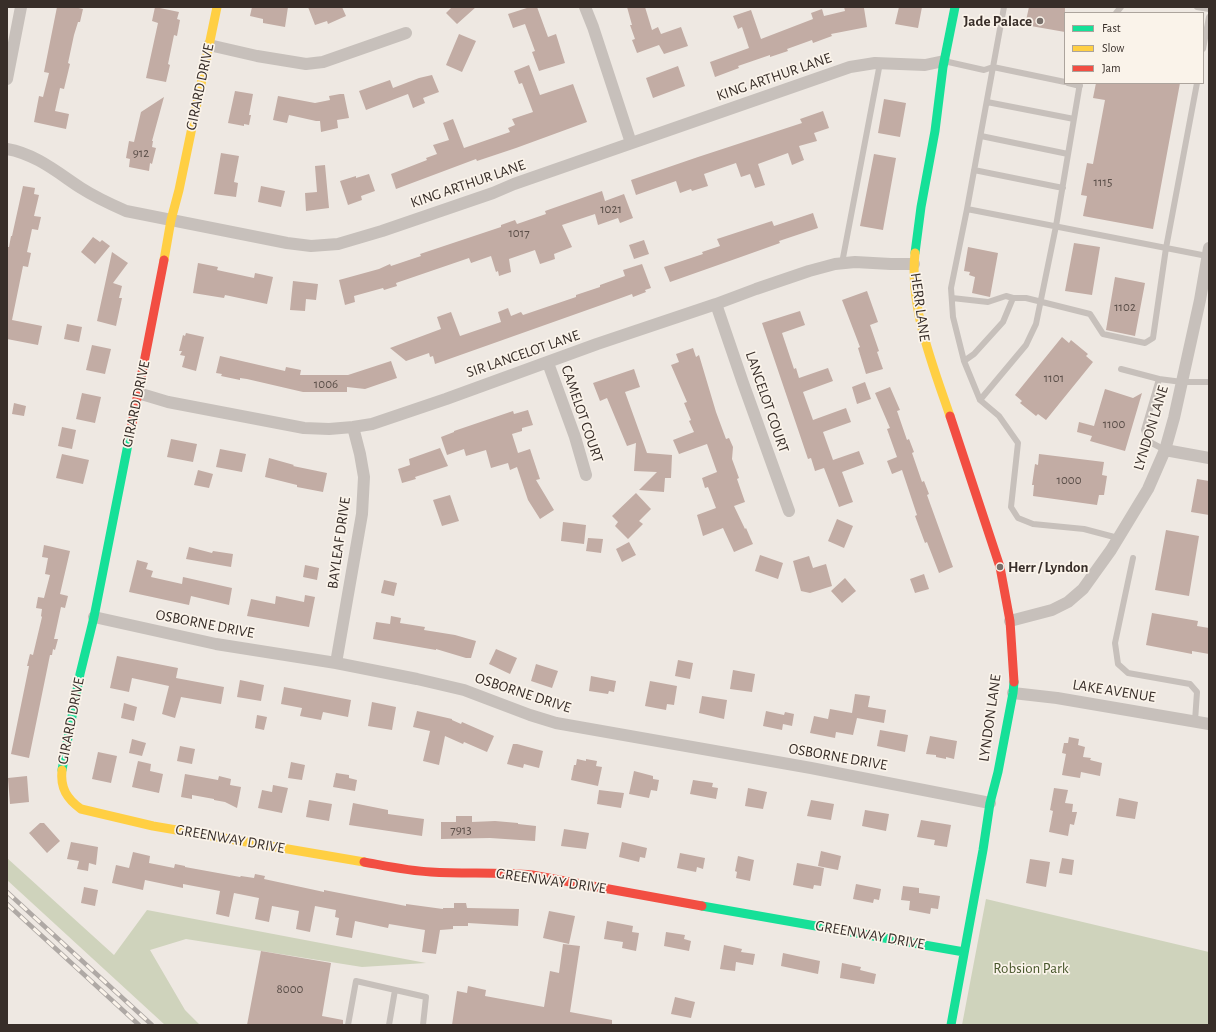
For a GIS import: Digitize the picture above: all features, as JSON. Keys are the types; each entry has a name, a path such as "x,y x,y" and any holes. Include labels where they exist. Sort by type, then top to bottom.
{"street":[{"path":"7,79 21,7"},
{"name":"GIRARD DRIVE","path":"69,800 61,780 62,768 80,674 94,617 172,220 217,7"},
{"path":"585,7 631,143"},
{"name":"HERR LANE","path":"955,7 944,61 935,131 921,207 914,264 915,283 920,322 925,343 1000,568 1010,621"},
{"path":"209,45 257,56 306,64 323,62 406,33"},
{"name":"KING ARTHUR LANE","path":"7,149 15,150 37,159 82,189 106,203 126,211 287,243 311,246 338,244 382,231 493,193 631,143 850,67 880,63 925,65 944,61"},
{"name":"LYNDON LANE","path":"951,1025 983,850 990,802 998,772 1013,693 1014,675 1010,621 1052,610 1068,602 1083,589 1118,538 1148,489 1165,450 1174,418 1200,300 1208,252"},
{"name":"SIR LANCELOT LANE","path":"138,393 168,402 304,428 329,430 372,424 809,271 842,263 855,262 914,264"},
{"name":"LANCELOT COURT","path":"716,304 789,511"},
{"name":"CAMELOT COURT","path":"548,363 575,437 586,475"},
{"name":"BAYLEAF DRIVE","path":"336,663 362,514 364,477 353,427"},
{"path":"1165,450 1209,458"},
{"name":"OSBORNE DRIVE","path":"94,617 216,644 336,663 417,679 464,690 530,715 556,723 811,768 990,802"},
{"name":"LAKE AVENUE","path":"1013,693 1057,698 1209,724"},
{"name":"GREENWAY DRIVE","path":"69,800 81,809 153,826 330,857 408,870 532,875 771,919 964,952"}],"lane":[{"path":"1004,7 952,288 953,317 964,361 980,400 999,416 1018,443 1011,507 1018,518 1033,524 1084,529 1118,538"},
{"path":"1197,7 1209,10"},
{"path":"1204,41 1209,17"},
{"path":"944,61 984,70 993,67 1064,83"},
{"path":"842,263 880,63"},
{"path":"980,400 1026,345 1036,324 1063,188 1080,84"},
{"path":"952,298 988,302 1006,296 1013,298 1026,298 1090,314 1103,334 1145,343 1153,338 1166,248 1197,84"},
{"path":"987,102 1074,119"},
{"path":"981,136 1068,154"},
{"path":"974,170 1063,188"},
{"path":"967,209 1166,248 1208,252"},
{"path":"964,361 974,354 1003,322 1013,298"},
{"path":"1121,369 1159,380 1209,382"},
{"path":"1159,380 1144,430 1148,440 1165,450"},
{"path":"1132,558 1115,643 1118,664 1128,673 1190,684 1197,692 1195,721"},
{"path":"348,1025 356,981 426,997 423,1025"},
{"path":"389,1025 395,990"}],"green space":[{"path":"7,858 114,955 147,910 426,963 362,967 186,939 150,950 185,1010 200,1025 165,1025 7,880"},
{"name":"Robsion Park","path":"986,899 1209,952 1209,1025 962,1025"}],"building":[{"path":"57,7 74,7 83,9 80,22 78,22 74,35 68,63 70,64 64,89 60,88 55,111 69,114 66,129 34,122 39,96 43,97 49,73 44,72"},
{"path":"155,7 179,12 177,19 180,20 177,36 174,35 166,82 146,78 158,23 152,21"},
{"path":"252,7 288,7 285,27 263,23 263,19 250,16"},
{"path":"308,7 342,7 346,16 328,24 327,21 315,25"},
{"path":"452,7 476,7 457,24 446,13"},
{"path":"530,7 537,7 548,37 556,34 565,63 539,71 532,52 535,51 525,24 513,28 508,14"},
{"path":"627,7 645,7 652,30 658,27 661,34 681,27 688,46 664,54 659,45 637,53 632,40 635,39 630,25 632,25"},
{"path":"844,7 864,8 867,27 831,34 832,36 813,43 812,40 787,49 788,51 770,57 770,55 738,66 739,68 715,77 710,62 749,48 742,27 738,29 733,16 751,10 761,39 813,19 811,13 822,9 824,16 845,11"},
{"path":"899,7 922,7 918,28 895,24"},
{"path":"1029,7 1065,7 1064,32 1025,25"},
{"path":"459,34 476,41 462,72 446,65"},
{"path":"529,65 540,95 573,84 587,122 477,161 476,159 396,189 391,174 427,160 426,158 437,154 433,145 449,140 443,123 453,119 464,148 510,132 508,128 515,125 512,119 533,112 522,83 519,84 514,71"},
{"path":"678,66 685,86 653,98 646,78"},
{"path":"432,75 439,92 423,98 425,103 413,108 408,94 366,110 359,91 390,80 393,88 419,78"},
{"path":"1096,84 1180,84 1153,229 1083,216 1087,196 1081,195 1087,163 1093,164 1105,100 1093,98"},
{"path":"235,91 253,94 249,115 251,115 249,125 244,124 244,126 228,123"},
{"path":"344,94 349,118 337,120 338,128 321,132 320,121 289,115 287,123 273,120 278,96 315,103 330,100 329,96"},
{"path":"164,97 152,141 152,147 156,148 152,164 150,163 149,171 129,167 130,159 126,158 129,141 134,142 141,112"},
{"path":"884,99 906,103 900,137 878,133"},
{"path":"823,111 829,128 814,133 817,141 799,146 804,160 792,165 788,153 758,164 765,185 755,188 750,174 741,177 736,163 704,174 708,186 692,191 691,189 680,193 676,181 636,195 631,180 802,123 800,119"},
{"path":"221,153 239,156 234,182 238,183 236,197 214,194"},
{"path":"874,154 896,158 883,230 860,226"},
{"path":"325,165 329,208 306,211 305,193 317,192 315,166"},
{"path":"369,174 375,191 361,196 362,200 348,205 340,181"},
{"path":"23,186 35,188 34,194 39,195 34,216 41,217 38,230 32,229 27,252 31,253 28,267 23,266 12,320 42,326 38,345 7,339 7,247 9,247 12,236"},
{"path":"261,186 285,191 281,207 258,202"},
{"path":"602,191 605,201 624,194 633,218 620,223 618,218 598,225 595,214 562,225 572,247 554,254 555,259 540,264 535,250 509,259 511,272 499,276 498,271 496,272 491,256 471,263 469,258 396,283 397,286 384,290 383,288 354,296 355,302 345,305 339,280 421,256 420,254 501,227 501,225 515,220 517,224 546,214 545,211"},
{"path":"813,213 818,228 670,282 664,267 703,254 702,252 720,246 717,239 772,221 774,226"},
{"path":"93,237 100,242 102,240 110,246 95,264 81,252"},
{"path":"644,240 649,254 634,259 629,245"},
{"path":"1074,243 1100,247 1092,295 1065,291"},
{"path":"968,247 998,253 990,297 972,293 975,277 969,275 970,272 964,271"},
{"path":"112,252 128,263 113,283 122,286 119,298 122,298 116,326 97,321"},
{"path":"198,263 218,267 217,270 254,278 255,273 273,277 267,304 225,295 224,298 193,293"},
{"path":"642,264 651,288 645,290 646,292 633,297 632,294 435,364 433,356 430,357 429,353 406,361 390,348 441,329 437,317 451,312 460,336 501,322 498,312 508,308 511,316 521,312 523,315 600,287 600,285 625,276 623,270"},
{"path":"1115,277 1145,283 1135,336 1106,330"},
{"path":"293,281 318,284 316,300 306,299 305,311 290,310"},
{"path":"867,291 878,322 870,325 879,351 877,352 883,369 866,374 858,348 860,347 842,300"},
{"path":"800,311 805,325 782,333 794,369 796,368 799,378 828,368 833,381 803,392 813,420 846,408 851,422 823,432 833,460 859,451 864,464 842,472 853,502 839,507 824,468 815,471 811,458 808,459 762,323"},
{"path":"67,324 82,327 79,342 64,339"},
{"path":"186,333 204,337 196,371 182,367 185,356 180,355 182,351 179,351 183,335 185,336"},
{"path":"1062,337 1069,343 1071,340 1088,354 1086,356 1093,362 1046,420 1038,414 1036,416 1020,403 1022,401 1015,395"},
{"path":"92,345 111,349 105,374 86,370"},
{"path":"693,348 696,357 699,355 716,412 726,439 729,438 733,447 732,459 739,478 737,479 745,502 734,506 753,544 734,552 723,528 703,536 697,515 716,508 708,487 705,488 702,478 717,472 707,444 679,454 673,440 694,432 684,403 687,402 671,365 679,362 676,354"},
{"path":"220,356 285,371 286,367 301,370 300,375 348,375 391,361 397,378 365,389 347,387 347,392 303,392 247,379 240,378 240,380 221,376 222,374 216,373"},
{"path":"634,369 640,387 625,392 647,453 672,455 671,478 665,478 664,492 639,490 657,472 634,471 636,443 627,446 607,398 600,401 593,383"},
{"path":"865,382 871,399 857,404 852,387"},
{"path":"890,387 900,410 897,411 907,440 909,439 914,452 912,453 922,482 924,481 929,494 927,495 953,567 939,573 927,542 925,543 915,516 917,515 902,470 892,474 887,461 897,457 887,429 890,428 875,393"},
{"path":"1105,389 1133,398 1142,393 1125,451 1090,441 1092,436 1077,432 1079,422 1094,426"},
{"path":"82,393 101,397 95,423 76,419"},
{"path":"14,403 26,406 24,416 12,414"},
{"path":"528,410 533,425 522,428 522,431 512,434 518,453 530,449 540,479 536,480 554,510 540,519 528,500 517,467 510,470 508,463 491,468 486,450 466,456 464,449 447,455 441,437 454,431 513,411 514,414"},
{"path":"62,427 76,430 72,449 58,446"},
{"path":"171,439 197,444 193,462 167,457"},
{"path":"440,448 448,466 402,483 398,469 410,465 409,459"},
{"path":"220,449 246,454 242,472 216,467"},
{"path":"62,454 89,460 83,484 56,478"},
{"path":"1039,454 1104,462 1102,475 1107,476 1104,495 1099,495 1097,505 1033,496 1034,485 1032,485 1035,464 1038,465"},
{"path":"269,458 294,465 293,466 327,473 323,492 297,487 297,485 265,477"},
{"path":"198,470 213,474 209,488 194,485"},
{"path":"1197,479 1209,481 1209,515 1191,512"},
{"path":"636,493 651,509 639,521 643,524 628,539 615,526 618,522 612,516"},
{"path":"450,495 459,521 442,526 433,500"},
{"path":"837,519 853,526 844,548 828,541"},
{"path":"563,522 586,525 584,544 561,541"},
{"path":"1166,530 1199,536 1189,596 1155,590"},
{"path":"588,538 603,539 601,553 586,551"},
{"path":"629,542 636,555 622,562 616,549"},
{"path":"44,545 70,551 60,594 68,596 65,608 61,607 54,639 58,639 55,650 53,649 52,655 50,655 29,758 11,754 29,666 27,666 30,654 33,655 42,617 42,609 36,608 38,597 44,598 50,575 45,574 48,558 42,557"},
{"path":"189,547 212,553 213,551 233,554 231,567 186,559"},
{"path":"760,555 783,563 778,579 755,571"},
{"path":"809,556 813,568 826,564 832,586 810,593 801,591 793,561"},
{"path":"137,560 148,563 146,569 153,571 151,577 182,584 183,577 232,588 229,605 191,596 189,605 129,592"},
{"path":"305,565 319,568 317,580 303,577"},
{"path":"924,574 929,589 915,593 910,579"},
{"path":"845,578 856,591 842,603 831,591"},
{"path":"384,580 397,583 394,596 381,593"},
{"path":"305,595 315,597 309,627 247,616 251,599 275,604 276,596 304,602"},
{"path":"1152,613 1198,621 1197,626 1209,628 1209,654 1192,651 1192,654 1146,645"},
{"path":"391,616 401,618 400,623 425,627 424,630 455,635 476,641 471,658 466,658 436,649 373,639 376,622 390,624"},
{"path":"496,649 517,658 510,674 489,664"},
{"path":"117,656 178,668 176,678 224,687 221,704 181,697 175,718 162,714 169,686 132,678 129,692 110,688"},
{"path":"678,660 693,663 690,679 675,676"},
{"path":"536,664 558,671 552,688 531,681"},
{"path":"733,670 755,674 752,692 730,689"},
{"path":"591,676 616,681 614,692 609,691 608,694 589,691"},
{"path":"240,680 264,685 261,701 237,697"},
{"path":"650,681 677,686 674,705 667,704 666,710 645,706"},
{"path":"284,687 351,700 348,717 323,712 321,720 300,716 302,708 281,704"},
{"path":"855,694 870,696 868,707 886,710 884,723 857,718 853,735 836,732 835,738 810,733 814,716 828,719 830,709 852,713"},
{"path":"702,696 727,700 724,719 699,713"},
{"path":"372,702 396,707 392,730 368,726"},
{"path":"124,703 137,707 134,721 121,718"},
{"path":"417,711 452,719 461,724 462,722 494,736 487,752 445,736 439,765 423,761 430,731 413,727"},
{"path":"766,711 784,715 785,712 794,714 792,726 783,724 782,730 763,726"},
{"path":"257,715 267,717 264,730 255,728"},
{"path":"880,730 908,735 905,752 877,746"},
{"path":"930,736 957,741 954,759 946,757 946,759 936,757 936,755 926,754"},
{"path":"1069,737 1079,739 1078,745 1085,747 1083,757 1091,758 1090,760 1102,763 1100,776 1081,772 1080,778 1062,775 1066,754 1062,753 1064,743 1068,743"},
{"path":"132,739 146,743 142,756 129,753"},
{"path":"513,744 543,751 539,768 524,764 523,768 507,764"},
{"path":"180,746 195,749 192,764 177,761"},
{"path":"98,752 117,756 111,783 92,779"},
{"path":"577,759 597,761 596,766 602,767 598,786 571,780 574,765 576,765"},
{"path":"138,761 151,764 150,771 163,774 159,793 132,787"},
{"path":"291,762 305,765 302,780 288,778"},
{"path":"634,771 653,776 653,779 659,780 657,791 651,790 649,798 629,794"},
{"path":"336,773 349,775 349,778 357,780 355,791 333,787"},
{"path":"185,774 218,780 219,776 231,779 230,785 241,787 237,808 225,802 214,799 192,795 192,799 181,797"},
{"path":"27,776 29,802 10,804 8,778"},
{"path":"693,780 713,783 712,787 718,788 716,799 690,794"},
{"path":"273,785 288,788 282,813 258,808 262,790 272,792"},
{"path":"748,788 767,792 763,809 745,806"},
{"path":"1054,788 1068,790 1065,803 1073,804 1072,812 1077,812 1074,825 1070,824 1068,836 1049,832 1053,811 1050,810"},
{"path":"599,790 624,793 621,808 597,804"},
{"path":"1119,798 1138,802 1135,819 1116,816"},
{"path":"309,800 332,804 329,821 306,817"},
{"path":"811,800 834,804 831,820 807,816"},
{"path":"353,803 388,810 388,814 424,819 422,836 349,825"},
{"path":"865,810 889,814 886,831 862,826"},
{"path":"456,816 472,816 472,822 495,821 536,826 535,841 490,838 441,839 441,822 456,822"},
{"path":"921,820 951,825 947,847 934,845 935,840 917,837"},
{"path":"40,823 44,823 60,841 47,853 29,833"},
{"path":"564,829 589,833 586,849 561,846"},
{"path":"71,842 98,847 96,865 89,863 88,871 77,869 79,861 67,859"},
{"path":"622,842 647,848 645,858 640,857 639,862 619,857"},
{"path":"821,851 841,856 838,870 818,866"},
{"path":"133,852 150,856 149,863 174,868 175,864 240,877 254,878 255,874 265,876 264,879 324,892 324,890 406,906 406,904 443,909 454,908 454,903 466,903 467,908 519,909 518,926 468,923 468,926 453,926 453,929 440,930 436,954 422,952 425,930 389,924 388,928 355,921 352,938 336,935 339,918 335,917 336,910 315,906 310,932 296,929 299,911 272,906 269,922 255,919 259,898 234,893 229,917 216,914 220,891 183,884 183,888 145,880 143,890 112,883 116,865 129,868"},
{"path":"680,853 705,858 703,869 697,867 696,872 677,868"},
{"path":"738,856 754,860 750,881 736,878 737,872 735,871"},
{"path":"1062,858 1074,860 1072,875 1059,873"},
{"path":"1030,859 1050,862 1046,887 1026,883"},
{"path":"797,863 824,868 821,886 814,885 813,889 793,885"},
{"path":"856,884 881,889 879,900 874,899 873,903 853,899"},
{"path":"903,886 919,888 919,893 940,896 938,909 931,908 930,914 909,910 910,901 901,900"},
{"path":"84,887 98,890 95,906 81,903"},
{"path":"549,911 575,916 569,944 543,938"},
{"path":"607,921 633,926 632,932 639,933 636,951 622,948 623,942 604,939"},
{"path":"666,932 685,935 684,939 691,941 689,951 664,946"},
{"path":"563,944 580,946 570,1012 612,1020 612,1025 452,1025 457,991 467,993 468,986 486,990 485,996 544,1007 550,971 559,973"},
{"path":"724,945 742,949 741,952 755,954 753,965 736,962 735,971 720,969"},
{"path":"261,951 331,963 322,1016 343,1020 343,1025 247,1025"},
{"path":"783,953 820,961 818,974 781,966"},
{"path":"842,963 861,967 860,970 876,974 874,984 840,978"},
{"path":"675,997 695,1002 691,1018 671,1014"}],"railway":[{"path":"7,892 152,1025"},
{"path":"7,904 139,1025"}],"traffic: fast":[{"path":"915,253 921,207 935,131 943,67 955,7"},
{"path":"62,770 80,674 94,617 131,429"},
{"path":"951,1025 983,850 990,803 998,772 1014,682"},
{"path":"702,906 964,952"}],"traffic: slow":[{"path":"164,260 171,220 179,190 217,7"},
{"path":"915,253 914,273 919,315 930,357 950,416"},
{"path":"62,770 63,788 68,797 81,809 153,826 364,862"}],"traffic: jam":[{"path":"131,429 164,260"},
{"path":"950,416 1000,567 1010,621 1014,682"},
{"path":"364,862 398,868 444,873 532,875 702,906"}],"place":[{"name":"Jade Palace","path":"1040,21"},
{"name":"Herr / Lyndon","path":"1000,567"}]}
